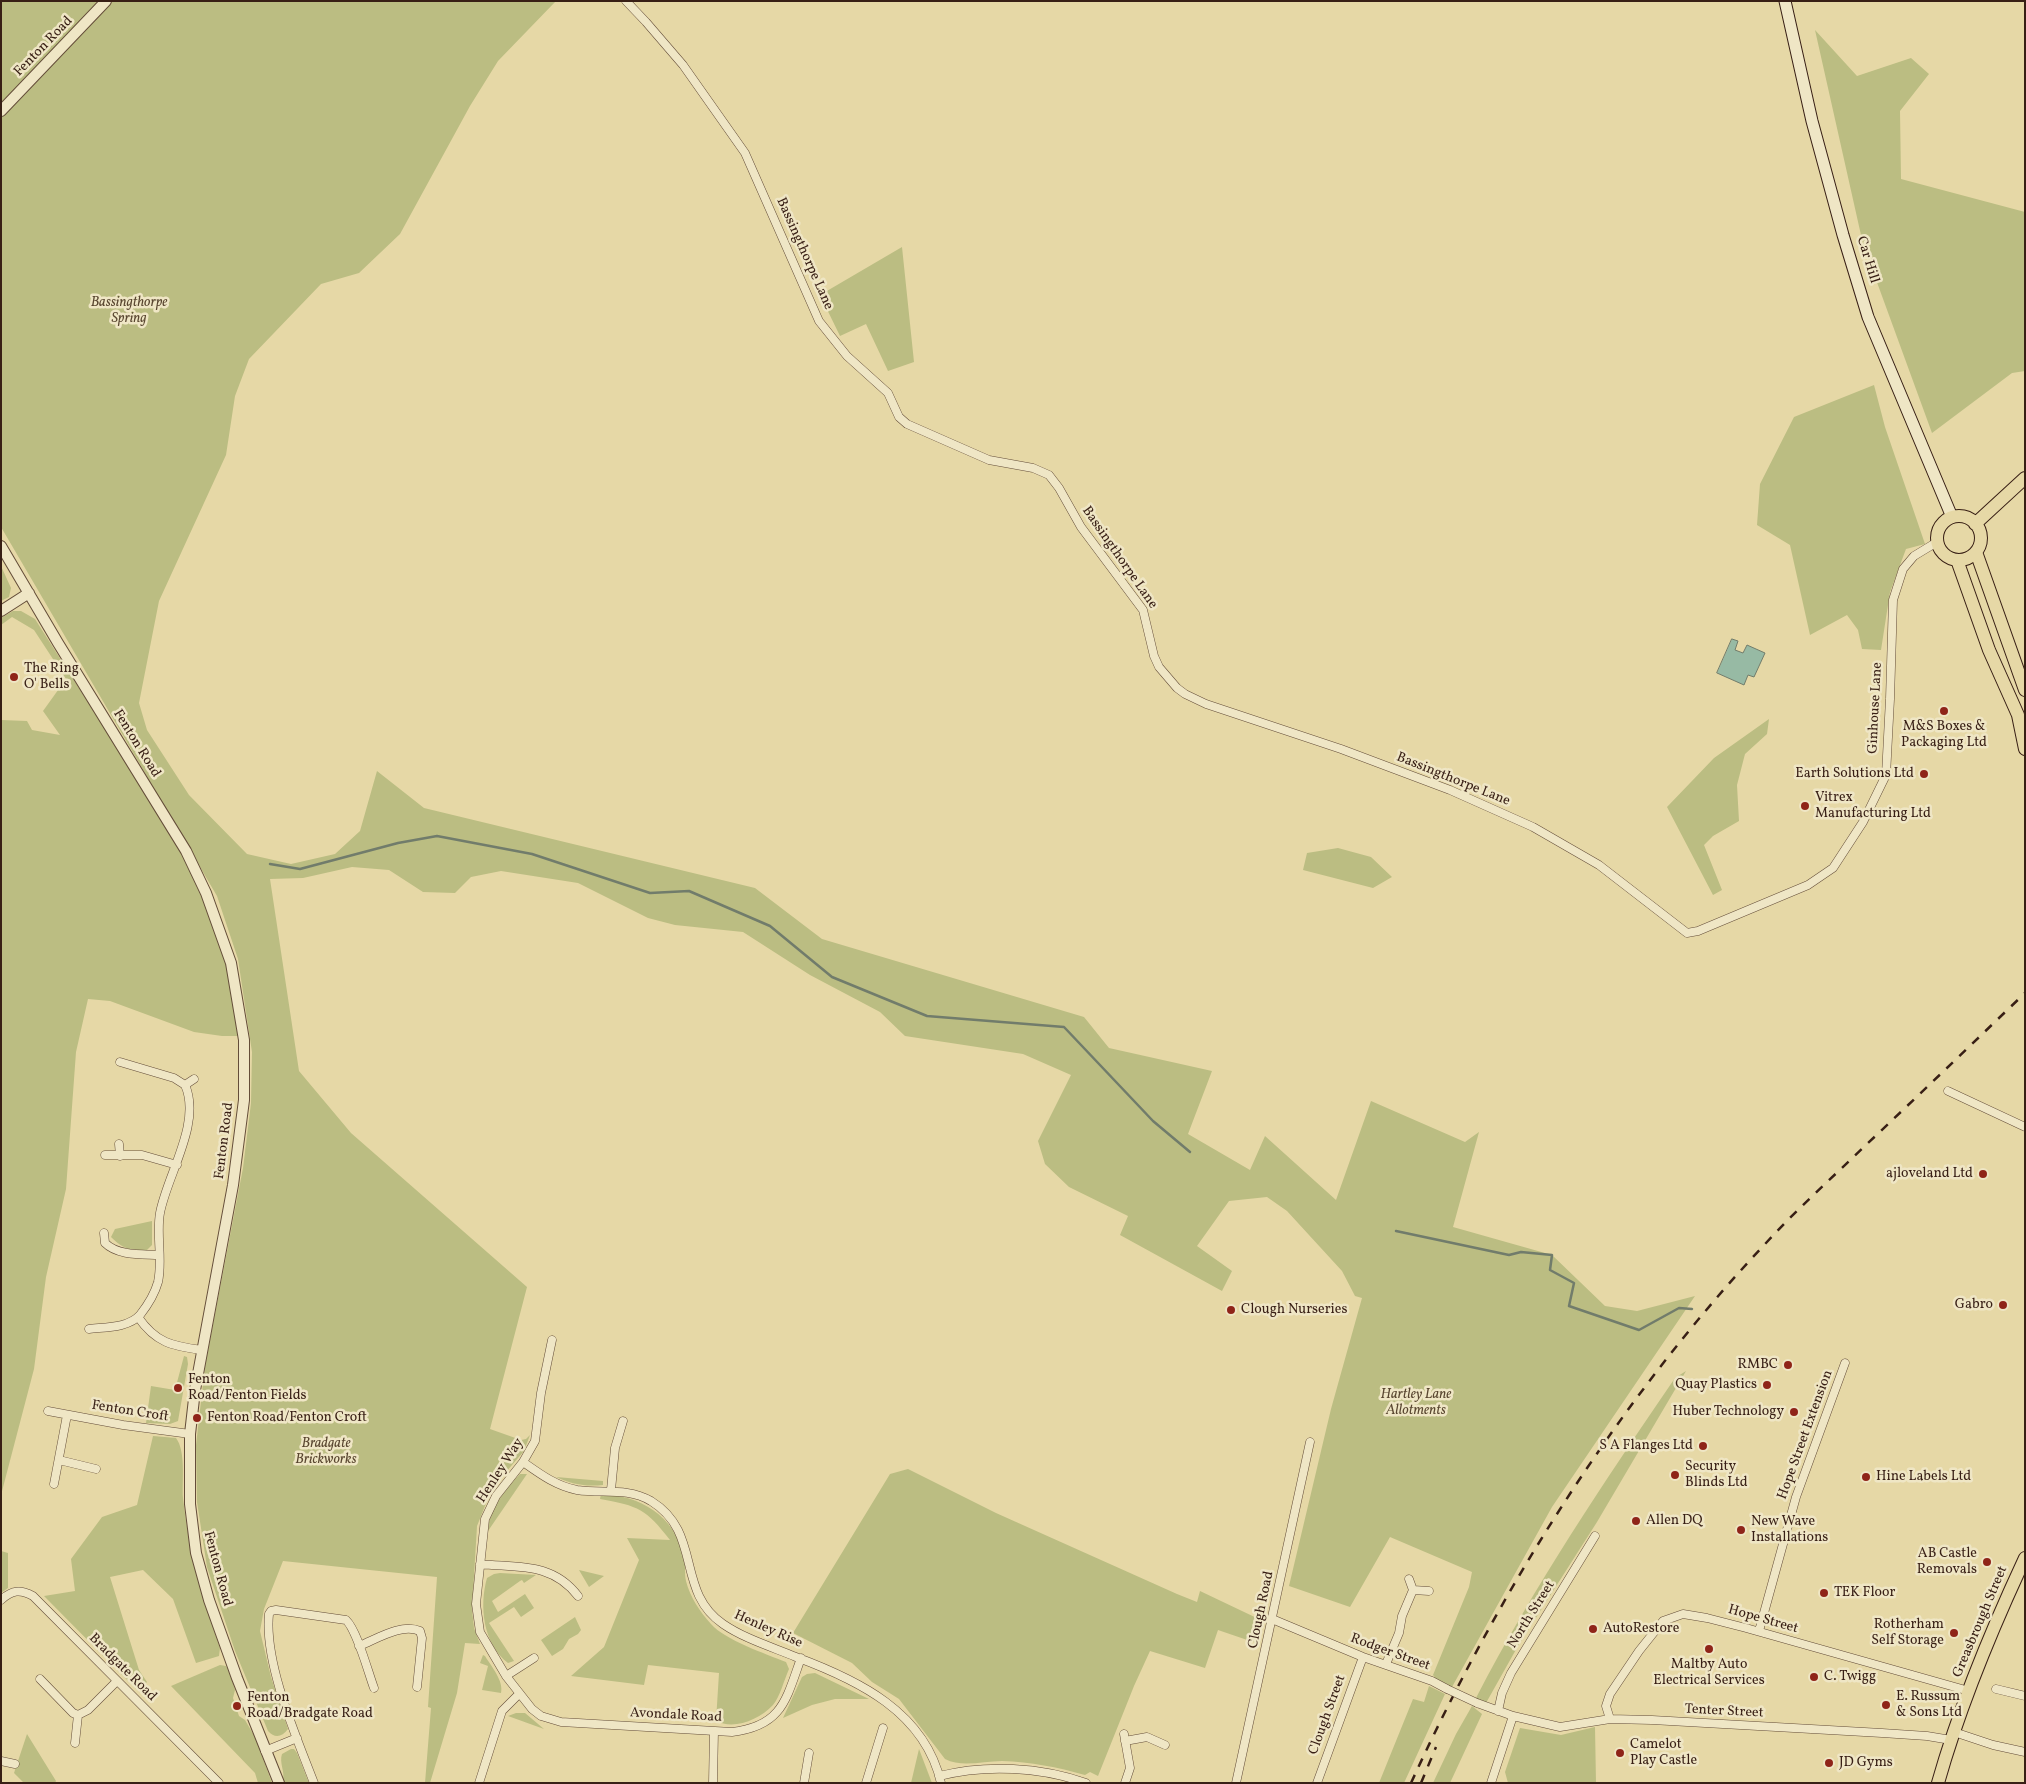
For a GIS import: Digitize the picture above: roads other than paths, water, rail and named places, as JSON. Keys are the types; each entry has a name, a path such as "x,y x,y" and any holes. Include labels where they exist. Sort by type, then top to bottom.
{"main road":[{"name":"Car Hill","path":"1785,1 1812,121 1843,235 1868,316 1952,518"},
{"path":"1975,524 2025,478"},
{"path":"1976,552 1964,560 1957,560 1944,554 1937,542 1937,536 1942,524 1952,518 1965,518 1975,524 1980,538 1976,552 2025,690"},
{"path":"1957,560 1989,650 2018,715 2025,749"},
{"name":"Greasbrough Street","path":"1938,1783 1969,1691 1999,1614 2025,1558"}],"street":[{"name":"Fenton Road","path":"1,111 106,1"},
{"name":"Bassingthorpe Lane","path":"626,1 682,65 745,153 819,320 847,356 888,393 899,417 907,424 989,460 1033,468 1048,475 1060,488 1081,527 1143,610 1154,656 1159,667 1177,688 1206,704 1341,749 1450,790 1533,827 1599,864 1687,933"},
{"name":"Ginhouse Lane","path":"1687,933 1698,931 1808,885 1833,868 1863,822 1886,775 1893,600 1903,569 1914,556 1937,542"},
{"name":"Fenton Road","path":"1,546 58,644 186,851 206,894 231,963 244,1040 244,1100 233,1185 202,1350 190,1434 190,1504 196,1552 209,1600 279,1783"},
{"path":"1,610 29,593"},
{"path":"90,1329 131,1322 138,1317 158,1283 160,1210 177,1165 188,1116 188,1094 184,1085 174,1078 120,1062"},
{"path":"184,1085 194,1079"},
{"path":"1948,1091 2025,1127"},
{"path":"119,1144 120,1156"},
{"path":"105,1155 142,1155 177,1165"},
{"path":"104,1233 105,1243 109,1247 129,1253 159,1254"},
{"path":"138,1317 152,1334 161,1341 173,1346 202,1350"},
{"name":"Henley Way","path":"519,1694 489,1650 479,1629 476,1604 485,1520 489,1508 504,1483 530,1452 536,1436 541,1393 552,1340"},
{"name":"Hope Street Extension","path":"1759,1631 1796,1497 1845,1363"},
{"name":"Fenton Croft","path":"48,1411 123,1425 190,1434"},
{"path":"54,1484 67,1415"},
{"path":"611,1490 615,1448 623,1421"},
{"name":"Clough Road","path":"1236,1783 1310,1442"},
{"path":"59,1460 96,1469"},
{"name":"Henley Rise","path":"523,1462 561,1486 577,1490 611,1490 639,1495 663,1511 673,1522 686,1546 694,1587 706,1609 715,1618 744,1636 848,1679 884,1699 896,1708 920,1735 928,1748 940,1780"},
{"name":"North Street","path":"1498,1711 1502,1693 1511,1673 1595,1536"},
{"path":"480,1564 544,1571 564,1580 578,1596"},
{"path":"1386,1664 1399,1633 1402,1616 1413,1590 1409,1579"},
{"name":"Bradgate Road","path":"1,1600 10,1592 18,1590 33,1596 219,1783"},
{"path":"1413,1590 1429,1591"},
{"path":"314,1783 297,1738 269,1646 269,1614 271,1611 276,1610 346,1620 350,1623 374,1688"},
{"name":"Hope Street","path":"1610,1720 1606,1706 1610,1694 1663,1620 1683,1614 1759,1631 1969,1691"},
{"name":"Rodger Street","path":"1272,1619 1363,1657 1432,1682 1498,1711"},
{"path":"359,1646 399,1630 414,1629 420,1631 422,1638 417,1687"},
{"name":"Clough Street","path":"1317,1783 1363,1657"},
{"path":"506,1676 534,1658"},
{"name":"Avondale Road","path":"519,1694 541,1716 561,1722 732,1732 747,1730 767,1722 782,1706 801,1658"},
{"path":"40,1679 78,1715"},
{"path":"78,1715 88,1710 117,1681"},
{"path":"1996,1689 2025,1696"},
{"path":"479,1783 502,1711 519,1694"},
{"name":"Tenter Street","path":"1498,1711 1560,1727 1610,1720 1882,1732 1953,1736 2025,1752"},
{"path":"75,1742 78,1715"},
{"path":"1491,1783 1513,1716"},
{"path":"866,1783 883,1728"},
{"path":"713,1783 714,1731"},
{"path":"1125,1783 1130,1768 1124,1737 1147,1737 1165,1745"},
{"path":"265,1750 297,1738"},
{"path":"804,1783 809,1753"},
{"path":"1,1761 15,1764"},
{"path":"940,1780 977,1770 1002,1769 1046,1773 1086,1783"}],"waterway":[{"path":"270,864 300,869 398,843 437,836 532,854 650,893 689,891 770,926 832,977 927,1016 1064,1027 1153,1121 1190,1152"},
{"path":"1396,1231 1509,1255 1521,1252 1552,1255 1550,1270 1574,1283 1569,1306 1639,1330 1679,1308 1692,1309"}],"railway":[{"path":"1411,1783 1483,1639 1524,1568 1567,1499 1613,1431 1661,1366 1712,1303 1778,1230 2025,993"},
{"path":"1421,1783 1436,1747"}],"place":[{"name":"The Ring O' Bells","path":"14,677"},
{"name":"M&S Boxes & Packaging Ltd","path":"1944,711"},
{"name":"Earth Solutions Ltd","path":"1924,774"},
{"name":"Vitrex Manufacturing Ltd","path":"1805,806"},
{"name":"ajloveland Ltd","path":"1983,1174"},
{"name":"Gabro","path":"2003,1305"},
{"name":"Clough Nurseries","path":"1231,1310"},
{"name":"RMBC","path":"1788,1365"},
{"name":"Quay Plastics","path":"1767,1385"},
{"name":"Fenton Road/Fenton Fields","path":"178,1388"},
{"name":"Huber Technology","path":"1794,1412"},
{"name":"Fenton Road/Fenton Croft","path":"197,1418"},
{"name":"S A Flanges Ltd","path":"1703,1446"},
{"name":"Security Blinds Ltd","path":"1675,1475"},
{"name":"Hine Labels Ltd","path":"1866,1477"},
{"name":"Allen DQ","path":"1636,1521"},
{"name":"New Wave Installations","path":"1741,1530"},
{"name":"AB Castle Removals","path":"1987,1562"},
{"name":"TEK Floor","path":"1824,1593"},
{"name":"AutoRestore","path":"1593,1629"},
{"name":"Rotherham Self Storage","path":"1954,1633"},
{"name":"Maltby Auto Electrical Services","path":"1709,1649"},
{"name":"C. Twigg","path":"1814,1677"},
{"name":"E. Russum & Sons Ltd","path":"1886,1705"},
{"name":"Fenton Road/Bradgate Road","path":"237,1706"},
{"name":"Camelot Play Castle","path":"1620,1753"},
{"name":"JD Gyms","path":"1829,1763"}],"park label":[{"name":"Bassingthorpe Spring","path":"129,312"},
{"name":"Hartley Lane Allotments","path":"1416,1404"},
{"name":"Bradgate Brickworks","path":"326,1452"}]}
